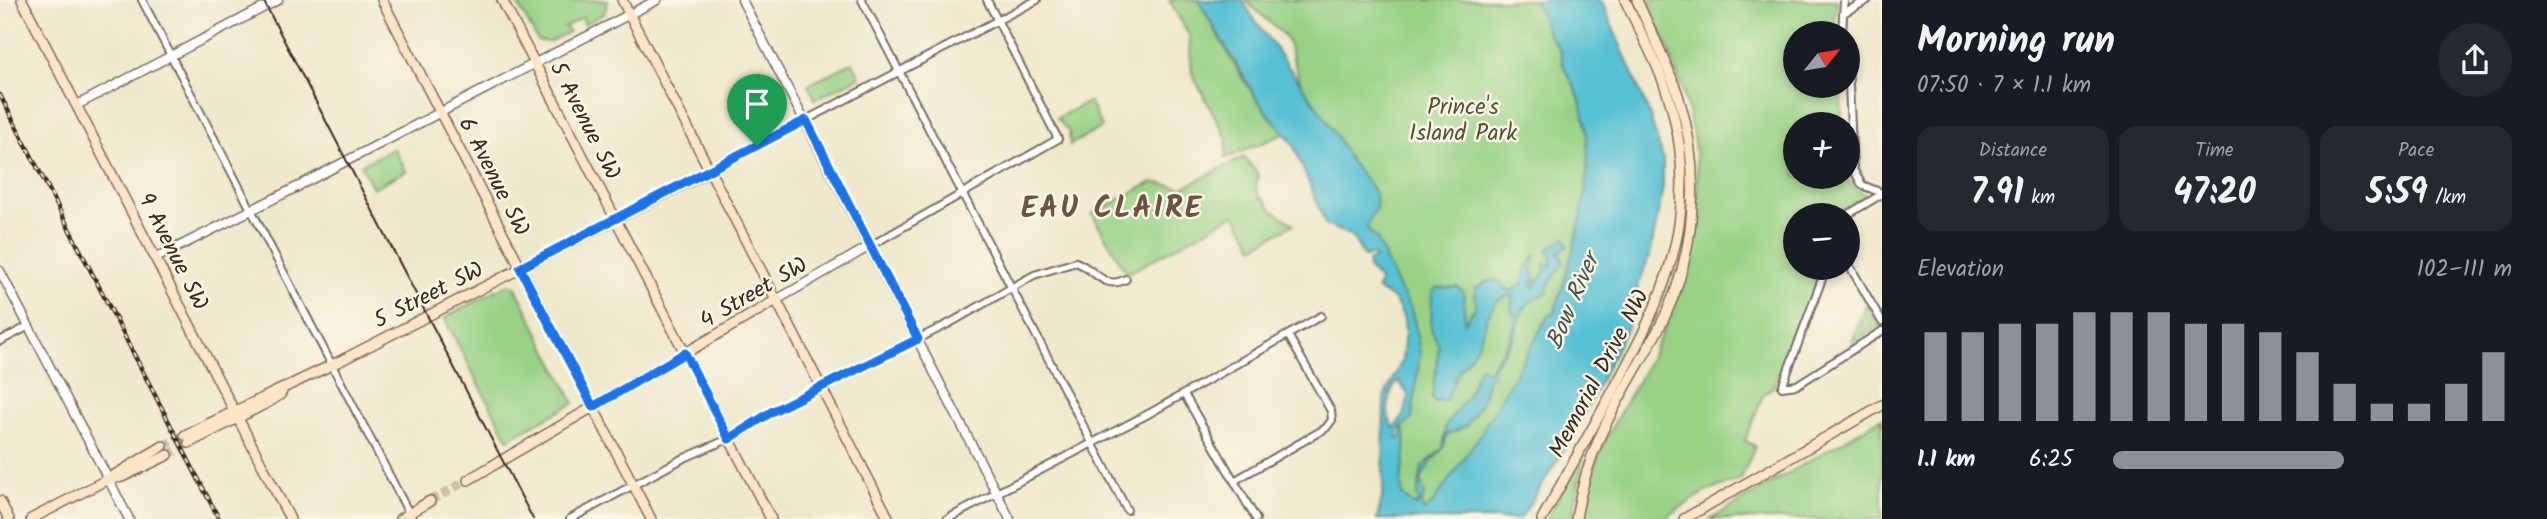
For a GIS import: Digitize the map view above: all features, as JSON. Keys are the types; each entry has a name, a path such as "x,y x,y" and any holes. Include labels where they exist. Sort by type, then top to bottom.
{"main road":[{"name":"9 Avenue SW","path":"23,0 290,519"},
{"name":"6 Avenue SW","path":"382,0 652,519"},
{"name":"5 Avenue SW","path":"502,0 771,519"},
{"path":"622,0 890,519"},
{"name":"Memorial Drive NW","path":"1542,519 1653,315 1667,281 1680,230 1681,160 1674,115 1658,70 1625,0"},
{"name":"Memorial Drive NW","path":"1576,519 1594,445 1671,302 1689,233 1693,186 1687,129 1672,79 1637,0"},
{"name":"5 Street SW","path":"187,439 710,171"},
{"name":"4 Street SW","path":"468,480 778,299"},
{"path":"1684,519 1882,405"},
{"path":"32,519 165,450"},
{"path":"0,501 9,519"},
{"path":"400,519 410,516 430,501"}],"street":[{"path":"142,0 410,516"},
{"path":"77,105 278,0"},
{"path":"156,258 657,0"},
{"path":"742,0 1010,519"},
{"path":"862,0 1127,510"},
{"path":"987,0 997,20"},
{"name":"5 Street SW","path":"710,171 1037,0"},
{"path":"1843,21 1844,0"},
{"path":"1843,13 1868,0"},
{"name":"4 Street SW","path":"778,299 1058,139 997,20"},
{"path":"1850,98 1853,169 1862,185 1882,193"},
{"path":"1860,207 1882,193"},
{"path":"570,519 729,439 773,411 823,389 1034,275 1076,262 1106,282 1117,284 1126,279"},
{"path":"0,271 129,519"},
{"path":"1821,280 1781,385 1789,388 1797,385 1882,331"},
{"path":"1858,280 1882,322"},
{"path":"947,519 1184,394 1321,316"},
{"path":"0,341 29,326"},
{"path":"1234,481 1326,428 1332,420 1331,411 1288,335"},
{"path":"1184,394 1256,519"}],"green space":[{"path":"608,0 604,14 584,24 583,17 565,27 569,32 549,42 538,41 516,1"},
{"path":"1169,0 1198,0 1248,87 1286,133 1226,158 1227,139 1192,74 1189,35"},
{"name":"Prince's Island Park","path":"1245,0 1537,0 1578,88 1589,125 1591,144 1589,195 1579,244 1563,291 1518,380 1435,506 1424,514 1402,498 1399,486 1405,446 1401,422 1410,407 1413,326 1367,237 1303,90 1286,37"},
{"path":"1642,0 1837,0 1835,21 1783,21 1783,98 1841,98 1842,112 1783,112 1783,189 1856,189 1867,196 1856,203 1783,203 1783,280 1818,280 1773,387 1763,395 1745,441 1755,446 1741,479 1705,492 1663,519 1585,519 1586,499 1597,461 1665,328 1681,286 1692,245 1697,204 1697,163 1691,121 1679,77 1661,31 1656,29"},
{"path":"853,62 860,77 815,99 808,85"},
{"path":"1089,101 1102,127 1070,145 1069,132 1057,118"},
{"path":"394,148 406,171 373,188 361,165"},
{"path":"1244,157 1258,174 1256,188 1261,199 1263,198 1272,210 1294,224 1254,247 1235,214 1127,274 1092,214 1152,182 1183,188"},
{"path":"508,284 515,286 574,403 508,439 444,318"},
{"path":"1867,305 1879,326 1852,342 1864,307"},
{"path":"1882,418 1882,519 1711,519"},
{"path":"1580,459 1583,460 1572,519 1547,519"}],"water":[{"name":"Bow River","path":"1198,0 1242,0 1374,193 1377,203 1367,229 1377,239 1396,283 1411,309 1420,354 1412,419 1400,428 1397,438 1400,439 1404,429 1406,446 1402,471 1403,497 1416,506 1420,500 1417,496 1422,467 1442,449 1422,477 1425,494 1421,504 1424,511 1433,503 1478,438 1549,315 1554,313 1583,208 1588,153 1580,100 1564,67 1559,49 1548,34 1534,0 1601,0 1648,110 1663,159 1663,187 1651,251 1628,325 1573,436 1520,519 1377,519 1383,494 1384,397 1402,361 1404,319 1395,300 1377,289 1380,281 1368,268 1368,262 1375,258 1371,255 1364,257 1352,236 1326,225 1293,144 1258,101","holes":["1399,381 1409,396 1404,415 1394,428 1389,417 1388,404"]},
{"path":"1565,238 1568,246 1559,252 1564,261 1547,288 1548,292 1531,301 1522,311 1513,339 1492,369 1494,376 1489,377 1481,403 1466,426 1447,435 1443,446 1446,426 1467,397 1480,366 1488,371 1511,338 1516,317 1511,311 1512,295 1498,301 1489,313 1477,346 1457,374 1446,400 1435,402 1432,397 1439,346 1431,329 1432,293 1436,288 1458,287 1463,292 1465,322 1476,306 1475,289 1486,282 1498,280 1507,290 1513,290 1524,282 1524,273 1536,253 1532,271 1536,280 1532,283 1534,287 1546,269 1544,264 1552,265 1552,257 1547,250"}],"tunnel":[{"path":"163,446 185,435"},
{"path":"168,455 189,443"},
{"path":"430,501 468,480"}],"tram line":[{"path":"263,0 533,519"}],"railway":[{"path":"0,95 219,519"}],"district":[{"name":"EAU CLAIRE","path":"1112,207"}],"route":[{"path":"806,120 918,339 869,362 854,373 791,405 773,411 756,425 729,439 685,353 593,407 520,268 757,146 806,120"}]}
